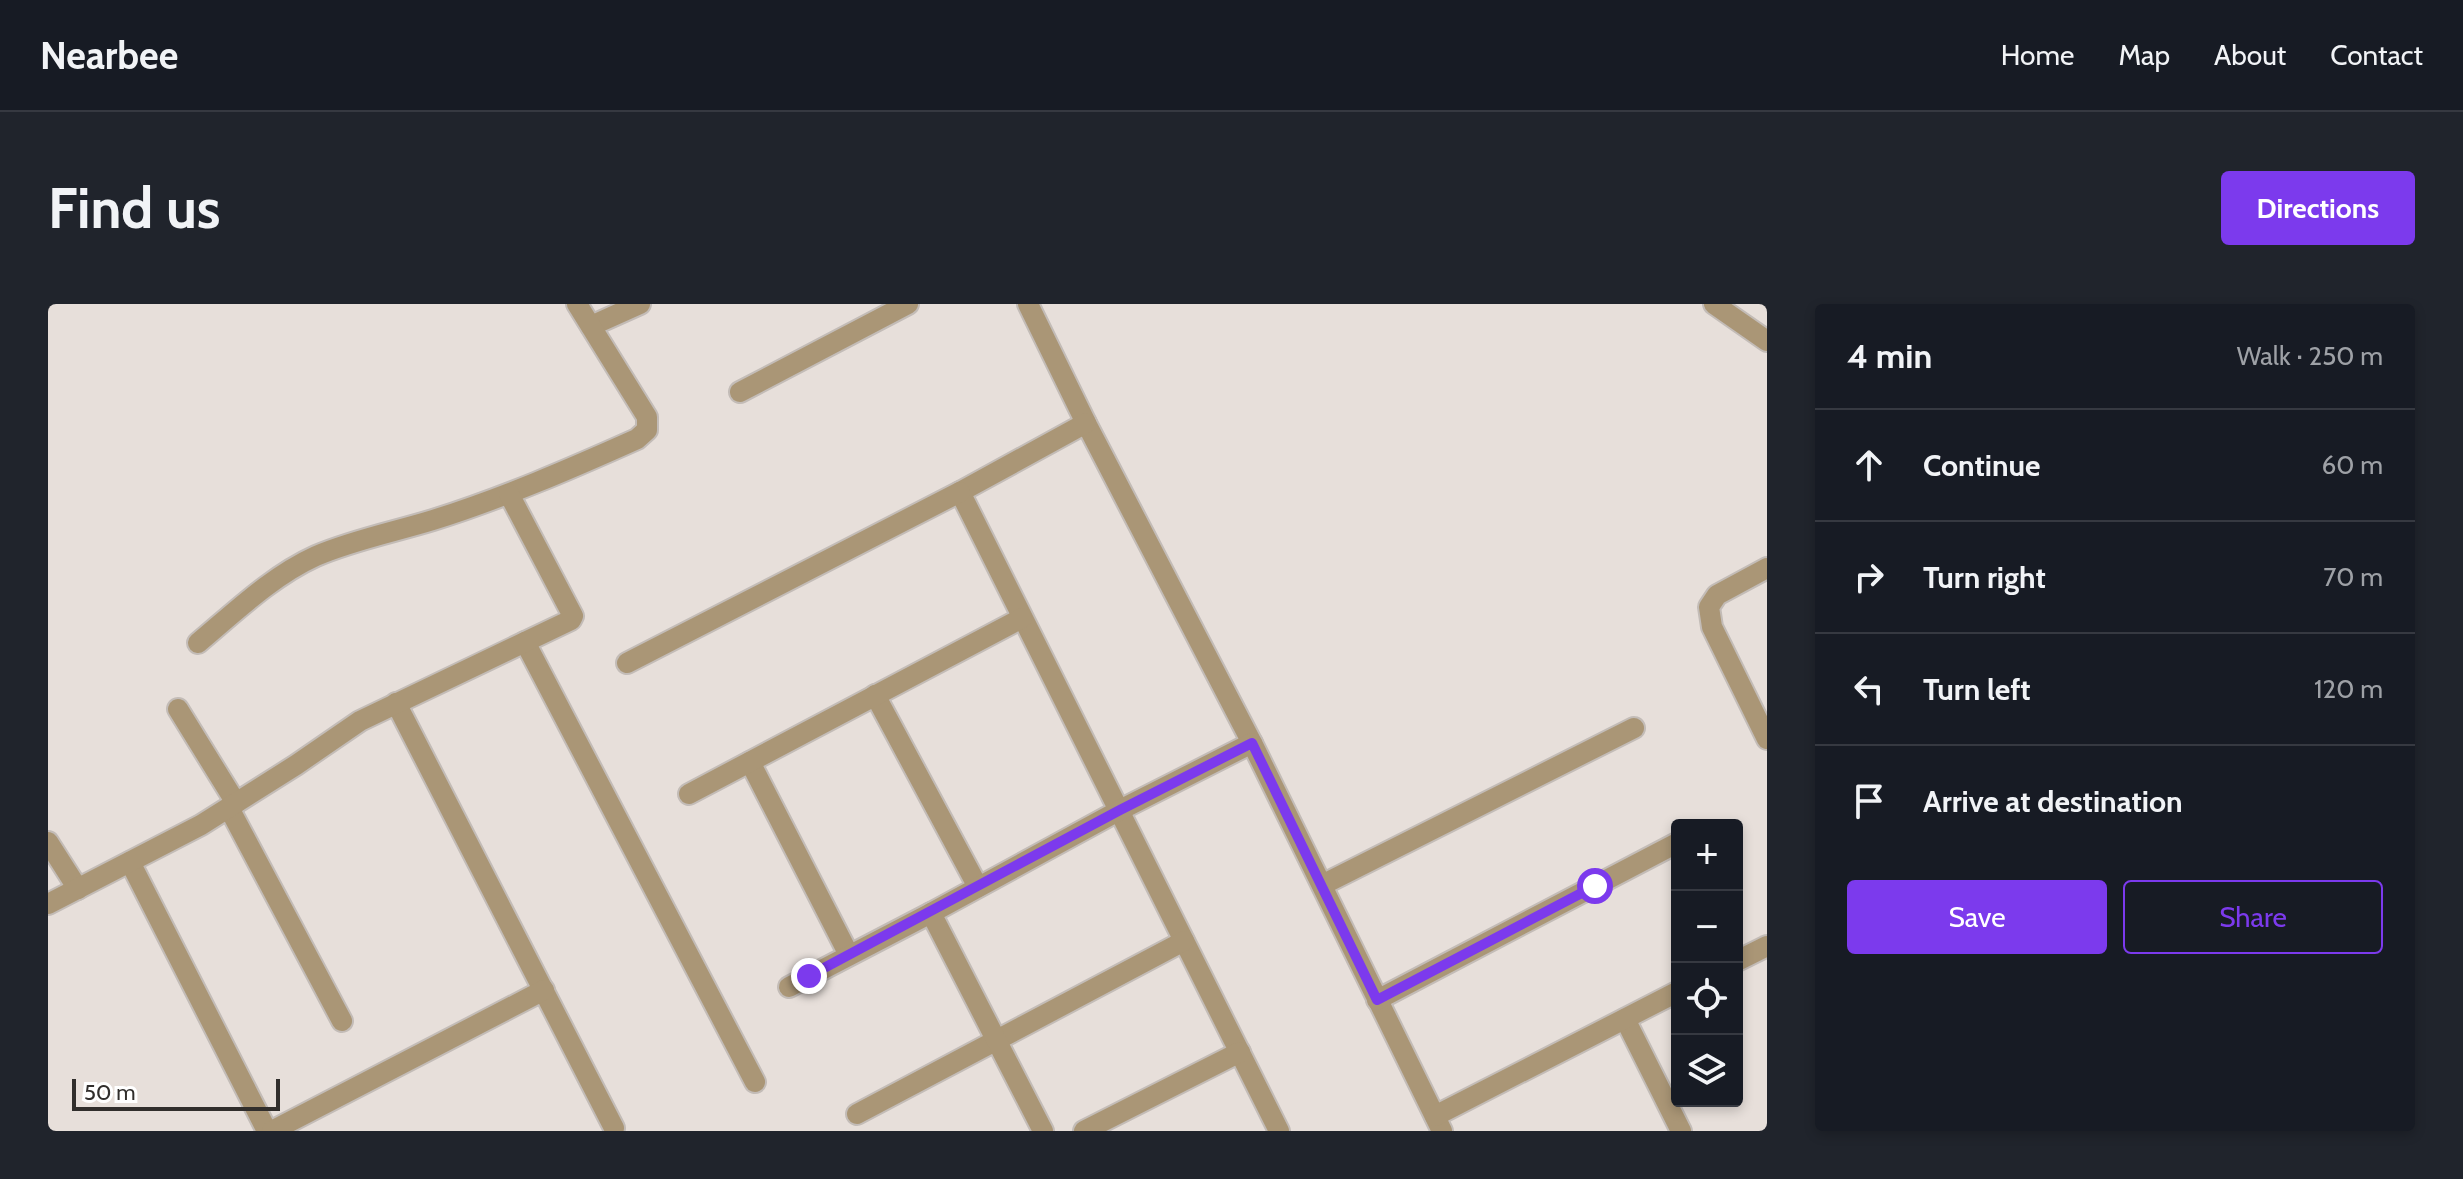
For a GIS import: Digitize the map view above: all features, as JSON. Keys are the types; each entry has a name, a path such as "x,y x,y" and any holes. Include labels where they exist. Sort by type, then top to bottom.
{"street":[{"path":"198,643 271,584 315,557 509,494 637,439 647,430 647,417 577,304"},
{"path":"591,326 640,304"},
{"path":"740,392 908,304"},
{"path":"1028,304 1086,423 1252,743 1438,1124 1671,995"},
{"path":"1714,304 1767,341"},
{"path":"627,663 960,492 1086,423"},
{"path":"960,492 1279,1131"},
{"path":"48,904 232,806 360,721 571,620 573,616 509,494"},
{"path":"1767,568 1717,595 1709,607 1712,627 1767,739"},
{"path":"689,794 1022,618"},
{"path":"525,642 755,1082"},
{"path":"875,695 978,887"},
{"path":"396,703 614,1128"},
{"path":"178,709 232,806 342,1021"},
{"path":"1322,885 1634,728"},
{"path":"789,987 1252,743"},
{"path":"750,762 849,955"},
{"path":"48,842 78,889"},
{"path":"1377,1000 1671,846"},
{"path":"130,862 270,1131 544,990"},
{"path":"931,913 1043,1131"},
{"path":"857,1114 1184,941"},
{"path":"1743,958 1767,946"},
{"path":"1625,1019 1681,1131"},
{"path":"1084,1131 1240,1052"}],"route":[{"path":"809,976 1252,743 1377,1000 1595,886"}]}
